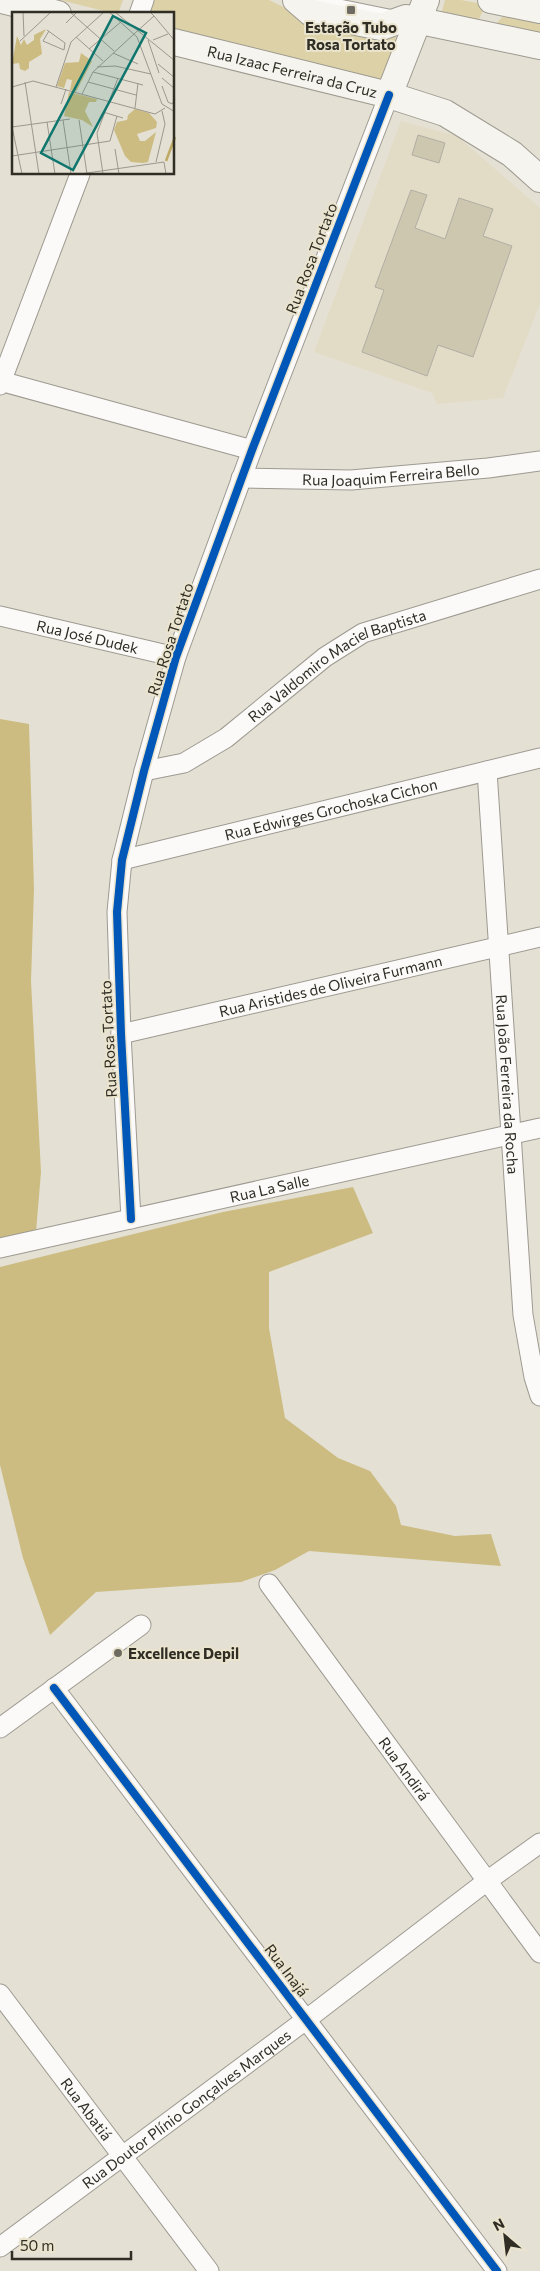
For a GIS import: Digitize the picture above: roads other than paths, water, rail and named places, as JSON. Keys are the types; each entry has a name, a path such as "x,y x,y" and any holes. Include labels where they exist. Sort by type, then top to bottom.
{"main road":[{"path":"2,0 50,12"},
{"path":"296,0 311,12 381,27 417,13 481,34 540,46"},
{"path":"481,34 492,0 540,10"},
{"name":"Rua Rosa Tortato","path":"389,95 417,13"},
{"name":"Rua Izaac Ferreira da Cruz","path":"175,42 389,95 445,113 512,154 540,179"}],"street":[{"path":"140,12 144,0"},
{"name":"Rua Rosa Tortato","path":"131,1219 121,1034 117,912 122,860 144,771 176,657 241,478 389,95"},
{"path":"80,175 0,383 252,450"},
{"name":"Rua Joaquim Ferreira Bello","path":"241,478 351,480 488,468 540,461"},
{"name":"Rua Valdomiro Maciel Baptista","path":"144,771 184,763 226,738 325,657 363,633 540,579"},
{"name":"Rua José Dudek","path":"0,616 176,657"},
{"name":"Rua Edwirges Grochoska Cichon","path":"122,860 540,758"},
{"name":"Rua João Ferreira da Rocha","path":"487,771 510,1134 532,1313 534,1377 540,1396"},
{"name":"Rua Aristides de Oliveira Furmann","path":"121,1034 540,937"},
{"name":"Rua La Salle","path":"0,1248 540,1128"},
{"name":"Rua Andirá","path":"269,1584 540,1953"},
{"path":"0,1728 141,1625"},
{"name":"Rua Inajá","path":"54,1688 497,2271"},
{"name":"Rua Doutor Plínio Gonçalves Marques","path":"0,2247 540,1843"},
{"name":"Rua Abatiá","path":"0,1994 209,2271"}],"lane":[{"path":"320,0 417,13"}],"place":[{"name":"Estação Tubo Rosa Tortato","path":"351,10"},
{"name":"Excellence Depil","path":"118,1653"}]}
